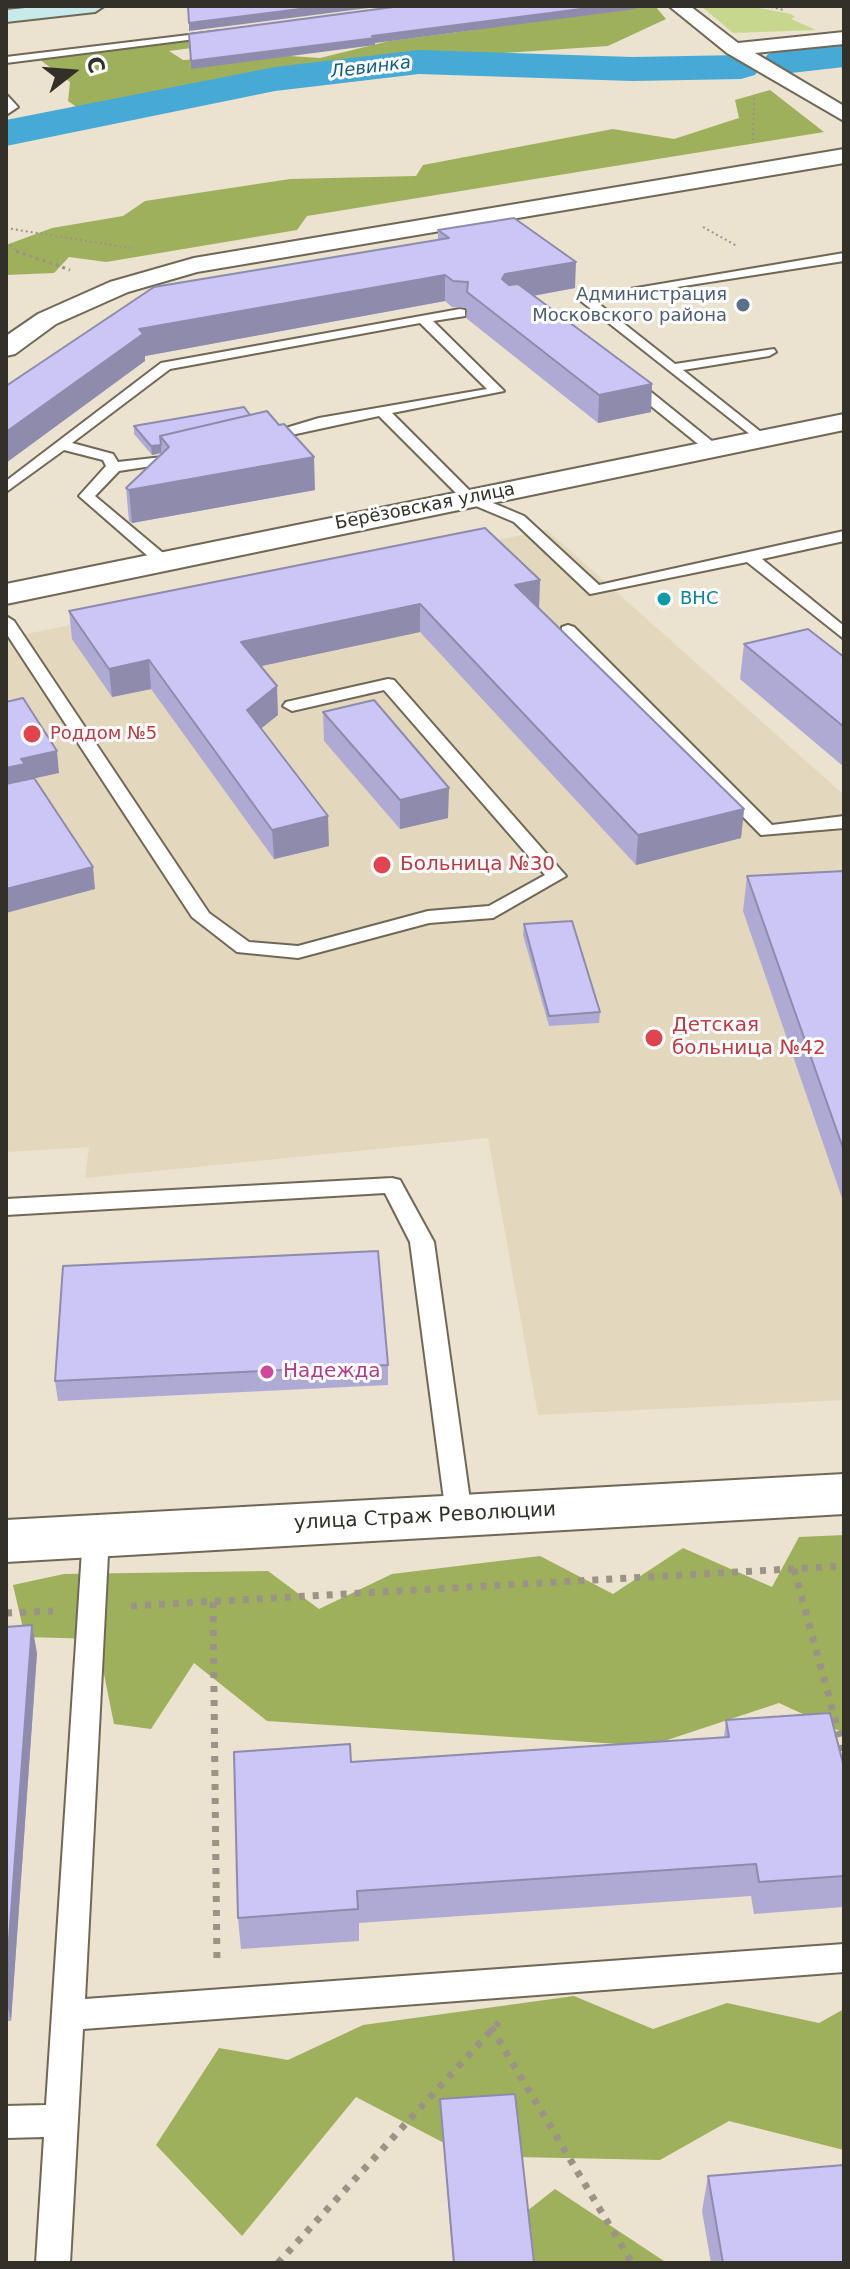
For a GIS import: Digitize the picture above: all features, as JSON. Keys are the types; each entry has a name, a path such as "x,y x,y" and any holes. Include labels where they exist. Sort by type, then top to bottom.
{"main road":[{"path":"6,16 95,6"}],"street":[{"path":"678,6 734,49 844,115"},
{"path":"734,49 844,38"},
{"path":"6,348 47,319 119,287 194,265 844,156"},
{"name":"Берёзовская улица","path":"6,594 844,422"},
{"name":"улица Страж Революции","path":"6,1541 844,1494"}],"lane":[{"path":"6,60 226,32"},
{"path":"6,97 13,107 6,112"},
{"path":"761,439 583,298 844,257"},
{"path":"6,488 166,366 460,313"},
{"path":"251,442 319,422 497,391 423,319"},
{"path":"672,368 769,352"},
{"path":"614,368 713,449"},
{"path":"382,411 469,498 519,519 596,591 844,536"},
{"path":"61,445 108,457 114,467"},
{"path":"163,561 86,496 114,467 195,455"},
{"path":"749,556 844,634"},
{"path":"6,621 202,917 244,948 298,952 428,917 493,912 556,876 388,684 292,706"},
{"path":"568,630 768,831 844,822"},
{"path":"6,1207 392,1185 422,1242 459,1515"},
{"path":"53,2263 96,1535"},
{"path":"68,2015 844,1958"},
{"path":"6,2122 62,2120"}],"path":[{"path":"766,6 790,11"},
{"path":"752,147 754,87"},
{"path":"6,228 178,256 194,265"},
{"path":"6,242 17,252 119,287"},
{"path":"6,1613 844,1566"},
{"path":"794,1569 844,1752"},
{"path":"213,1602 218,2004"},
{"path":"278,2263 536,1981"},
{"path":"429,1989 493,2029 632,2263"}],"shaded area":[{"name":"Больница №30","path":"547,530 844,795 844,1400 538,1415 488,1138 85,1178 89,1147 6,1152 6,638"}],"green space":[{"path":"476,6 655,6 666,19 608,46 415,59 269,77 85,113 68,101 70,82 39,59 208,37 222,44 169,51 183,60 274,55 320,58 389,41 474,30"},
{"path":"701,6 749,6 791,14 795,17 791,19 816,30 733,33"},
{"path":"770,90 824,132 307,216 297,230 106,262 69,257 54,273 6,275 6,245 52,228 123,216 145,201 290,179 416,176 423,165 613,129 674,139 739,118 735,100"},
{"path":"844,1535 844,1733 779,1703 649,1746 267,1721 194,1663 151,1729 114,1724 97,1639 25,1637 13,1585 64,1574 268,1571 319,1609 392,1574 540,1556 613,1594 683,1548 772,1587 799,1537"},
{"path":"574,1996 653,2029 727,2003 819,2023 844,2009 844,2150 729,2121 660,2160 469,2156 356,2097 242,2236 156,2145 219,2048 288,2060 363,2025"},
{"path":"555,2189 667,2263 461,2263"}],"building":[{"path":"188,6 324,6 189,23"},
{"path":"401,6 604,6 191,61 189,34"},
{"path":"514,218 576,262 505,274 502,279 509,285 518,284 652,384 599,395 467,292 468,282 453,281 445,275 139,329 143,334 6,432 6,386 154,287 449,238 438,230"},
{"path":"244,407 250,415 160,436 161,445 151,446 134,426"},
{"path":"267,411 279,425 284,424 314,457 129,490 126,488 169,447 160,436"},
{"path":"485,528 540,580 515,585 744,809 638,835 420,604 241,642 277,686 247,710 328,816 272,830 149,660 109,669 69,611"},
{"path":"808,629 844,657 844,727 744,644"},
{"path":"23,698 57,751 21,759 25,764 6,768 6,702"},
{"path":"374,700 449,788 400,800 323,712"},
{"path":"34,778 93,867 6,889 6,784"},
{"path":"844,871 844,1151 747,876"},
{"path":"572,921 600,1012 549,1016 524,924"},
{"path":"378,1251 388,1365 55,1381 63,1266"},
{"path":"32,1625 6,1981 6,1627"},
{"path":"830,1713 844,1767 844,1876 759,1882 756,1864 357,1891 358,1909 238,1918 234,1752 350,1744 351,1762 729,1737 726,1720"},
{"path":"515,2094 534,2263 454,2263 440,2099"},
{"path":"844,2165 844,2263 723,2263 708,2176"}],"waterway":[{"name":"Левинка","path":"782,62 844,55"},
{"name":"Левинка","path":"6,133 275,79 419,62 632,69 741,67"}],"place":[{"name":"Администрация Московского района","path":"743,305"},
{"name":"ВНС","path":"664,599"},
{"name":"Роддом №5","path":"32,734"},
{"name":"Больница №30","path":"382,865"},
{"name":"Детская больница №42","path":"654,1038"},
{"name":"Надежда","path":"267,1372"}]}
